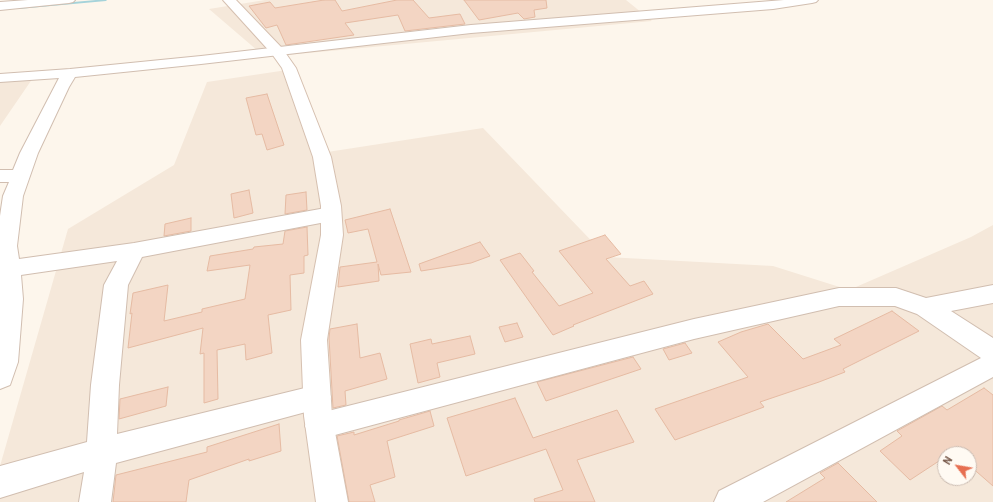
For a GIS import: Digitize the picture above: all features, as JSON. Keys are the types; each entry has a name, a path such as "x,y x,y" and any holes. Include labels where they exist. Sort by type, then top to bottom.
{"street":[{"path":"0,6 68,0"},
{"path":"229,0 277,51 289,68 322,157 331,214 332,235 314,340 320,426 332,502"},
{"path":"0,78 70,73 478,29 773,5 812,0"},
{"path":"0,377 5,362 11,299 6,246 13,196 20,176 48,114 70,73"},
{"path":"0,176 20,176"},
{"path":"9,269 134,251 331,214"},
{"path":"95,502 102,452 105,385 116,285 134,251"},
{"path":"926,307 993,294"},
{"path":"320,426 694,329 839,296 896,297 926,307 993,352"},
{"path":"730,502 993,364"},
{"path":"0,482 102,452 317,397"}],"shaded area":[{"path":"265,0 626,0 652,21 265,57 209,9"},
{"path":"287,70 321,153 483,128 607,257 773,266 849,290 971,237 993,225 993,502 0,502 0,466 68,229 174,165 207,82"},
{"path":"37,72 0,126 0,75"}],"building":[{"path":"324,0 335,0 342,11 397,0 413,0 429,18 460,14 465,24 405,31 398,15 345,23 354,35 286,45 277,25 266,28 249,6 270,2 275,8"},
{"path":"464,0 546,0 547,8 534,10 535,17 524,19 518,13 479,20"},
{"path":"267,94 284,145 267,150 262,134 256,135 246,98"},
{"path":"249,190 253,213 234,218 231,194"},
{"path":"306,192 307,210 285,214 286,195"},
{"path":"390,209 411,272 381,275 378,264 379,281 338,287 340,267 377,262 368,229 348,233 345,220"},
{"path":"191,218 191,231 164,236 165,224"},
{"path":"307,227 308,255 304,256 304,273 290,275 291,310 268,315 272,353 246,360 245,344 217,350 218,399 204,403 204,353 200,354 203,328 128,348 133,293 168,285 164,321 202,312 202,309 245,299 250,265 207,271 210,256 253,249 254,247 283,244 285,231"},
{"path":"605,235 621,254 606,259 630,286 644,281 653,294 573,325 574,326 553,335 500,260 520,253 534,271 532,272 559,306 593,293 559,251"},
{"path":"480,242 490,256 471,263 421,271 419,264"},
{"path":"892,311 919,331 843,369 845,372 760,402 764,407 675,440 655,409 748,377 718,342 741,332 768,324 803,359 841,345 834,339"},
{"path":"517,323 523,337 505,342 499,327"},
{"path":"357,324 360,358 380,353 387,379 345,391 346,405 333,408 329,338 330,329"},
{"path":"470,336 475,354 437,363 440,377 418,383 410,344 431,339 432,344"},
{"path":"685,343 692,353 669,360 663,349"},
{"path":"633,357 641,369 546,401 537,382"},
{"path":"168,387 166,406 119,419 120,399"},
{"path":"984,388 993,395 993,486 977,472 977,446 937,446 937,462 910,480 880,451 902,436 897,431 942,406 947,410"},
{"path":"515,398 533,438 617,410 634,442 577,460 595,502 535,502 534,499 563,490 546,449 466,476 447,418"},
{"path":"430,411 434,426 387,441 395,477 370,485 375,502 349,502 337,436 354,432 354,435"},
{"path":"279,424 281,451 249,461 249,459 189,480 186,502 113,502 116,475 207,452 207,447"},
{"path":"838,463 877,502 786,502 825,478 820,473"}],"waterway":[{"path":"18,8 106,0"}]}
